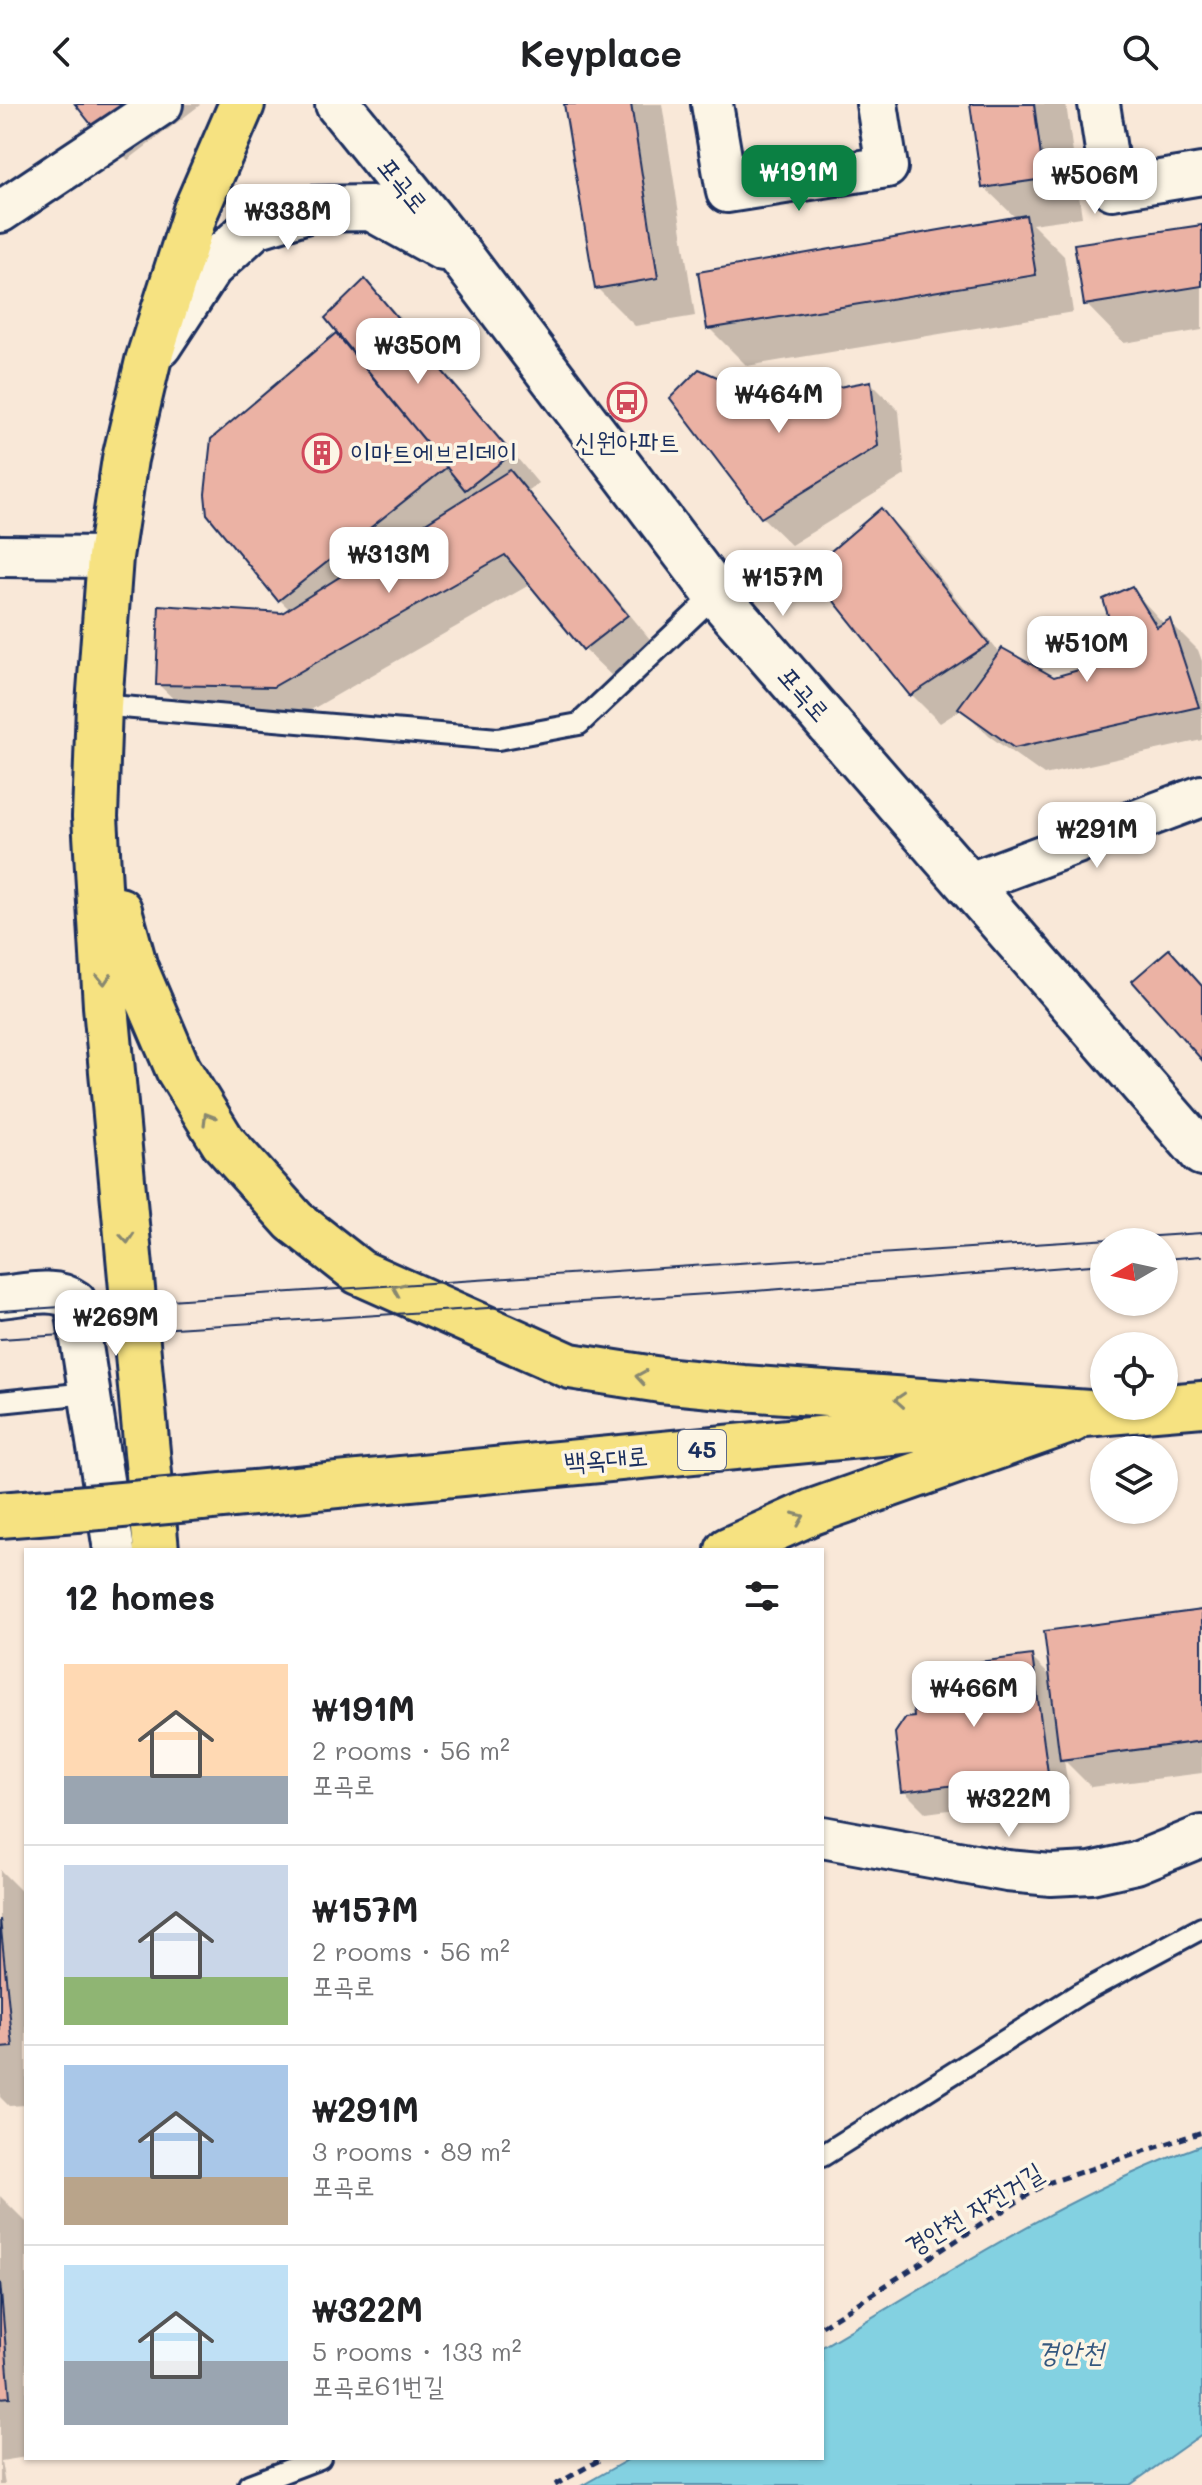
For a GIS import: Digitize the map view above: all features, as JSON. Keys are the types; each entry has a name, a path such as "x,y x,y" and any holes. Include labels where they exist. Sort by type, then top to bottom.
{"main road":[{"path":"156,1548 106,1006 95,817 99,705 110,557 125,459 148,361 196,210 242,104"},
{"path":"95,817 135,968 178,1069 223,1142 294,1221 359,1272 570,1366 661,1380 743,1388 1089,1413"},
{"name":"백옥대로","path":"0,1515 1202,1404"},
{"path":"732,1548 812,1512 1089,1413"}],"street":[{"path":"0,212 162,104"},
{"name":"포곡로","path":"338,104 463,259 716,594 1202,1153"},
{"path":"712,104 727,192 887,167 877,104"},
{"path":"1099,104 1112,189 1202,174"},
{"path":"148,361 210,267 255,226 310,209 371,208 463,259"},
{"path":"0,556 110,557"},
{"path":"970,883 1202,796"},
{"path":"0,1297 54,1293 66,1294 75,1301 114,1548"},
{"path":"824,1837 1007,1871 1051,1875 1091,1873 1136,1863 1202,1836"}],"lane":[{"path":"99,705 498,739 579,724 716,594"},
{"path":"0,1402 88,1393"},
{"path":"824,2155 1079,1994 1202,1928"},
{"path":"249,2485 315,2460"}],"path":[{"name":"경안천 자전거길","path":"824,2325 1045,2184 1202,2132"},
{"path":"555,2485 599,2460"}],"water":[{"name":"경안천","path":"1202,2145 1202,2434 1130,2485 583,2485 627,2460 824,2460 824,2346 1055,2211"}],"building":[{"path":"75,104 136,104 98,133"},
{"path":"564,104 631,104 658,278 595,289"},
{"path":"970,104 1034,104 1044,179 982,188"},
{"path":"1026,215 1036,275 707,329 698,272"},
{"path":"1202,225 1202,286 1084,305 1074,244"},
{"path":"365,279 512,454 465,490 325,318"},
{"name":"이마트에브리데이","path":"336,333 447,467 278,601 207,514 205,494 211,439"},
{"path":"699,369 769,400 871,381 878,446 761,518 670,398"},
{"path":"510,470 628,615 583,650 505,555 273,687 156,685 159,605 282,613"},
{"path":"881,508 989,644 910,696 809,570"},
{"path":"1132,586 1157,627 1170,619 1199,707 1014,748 958,708 1002,648 1054,677 1121,658 1103,599"},
{"path":"1169,949 1202,986 1202,1060 1132,981"},
{"path":"1202,1610 1202,1741 1060,1760 1044,1631"},
{"path":"1032,1655 1048,1773 902,1792 895,1733 905,1718 914,1717 911,1689 972,1681 970,1663"},
{"path":"0,1919 13,2047 0,2048"},
{"path":"0,2281 10,2397 0,2398"}],"tram line":[{"path":"0,1311 1202,1233"},
{"path":"1178,1258 1202,1256"},
{"path":"0,1339 755,1291 1090,1265"}],"place":[{"name":"신원아파트","path":"627,402"},
{"name":"이마트에브리데이","path":"322,453"}]}
